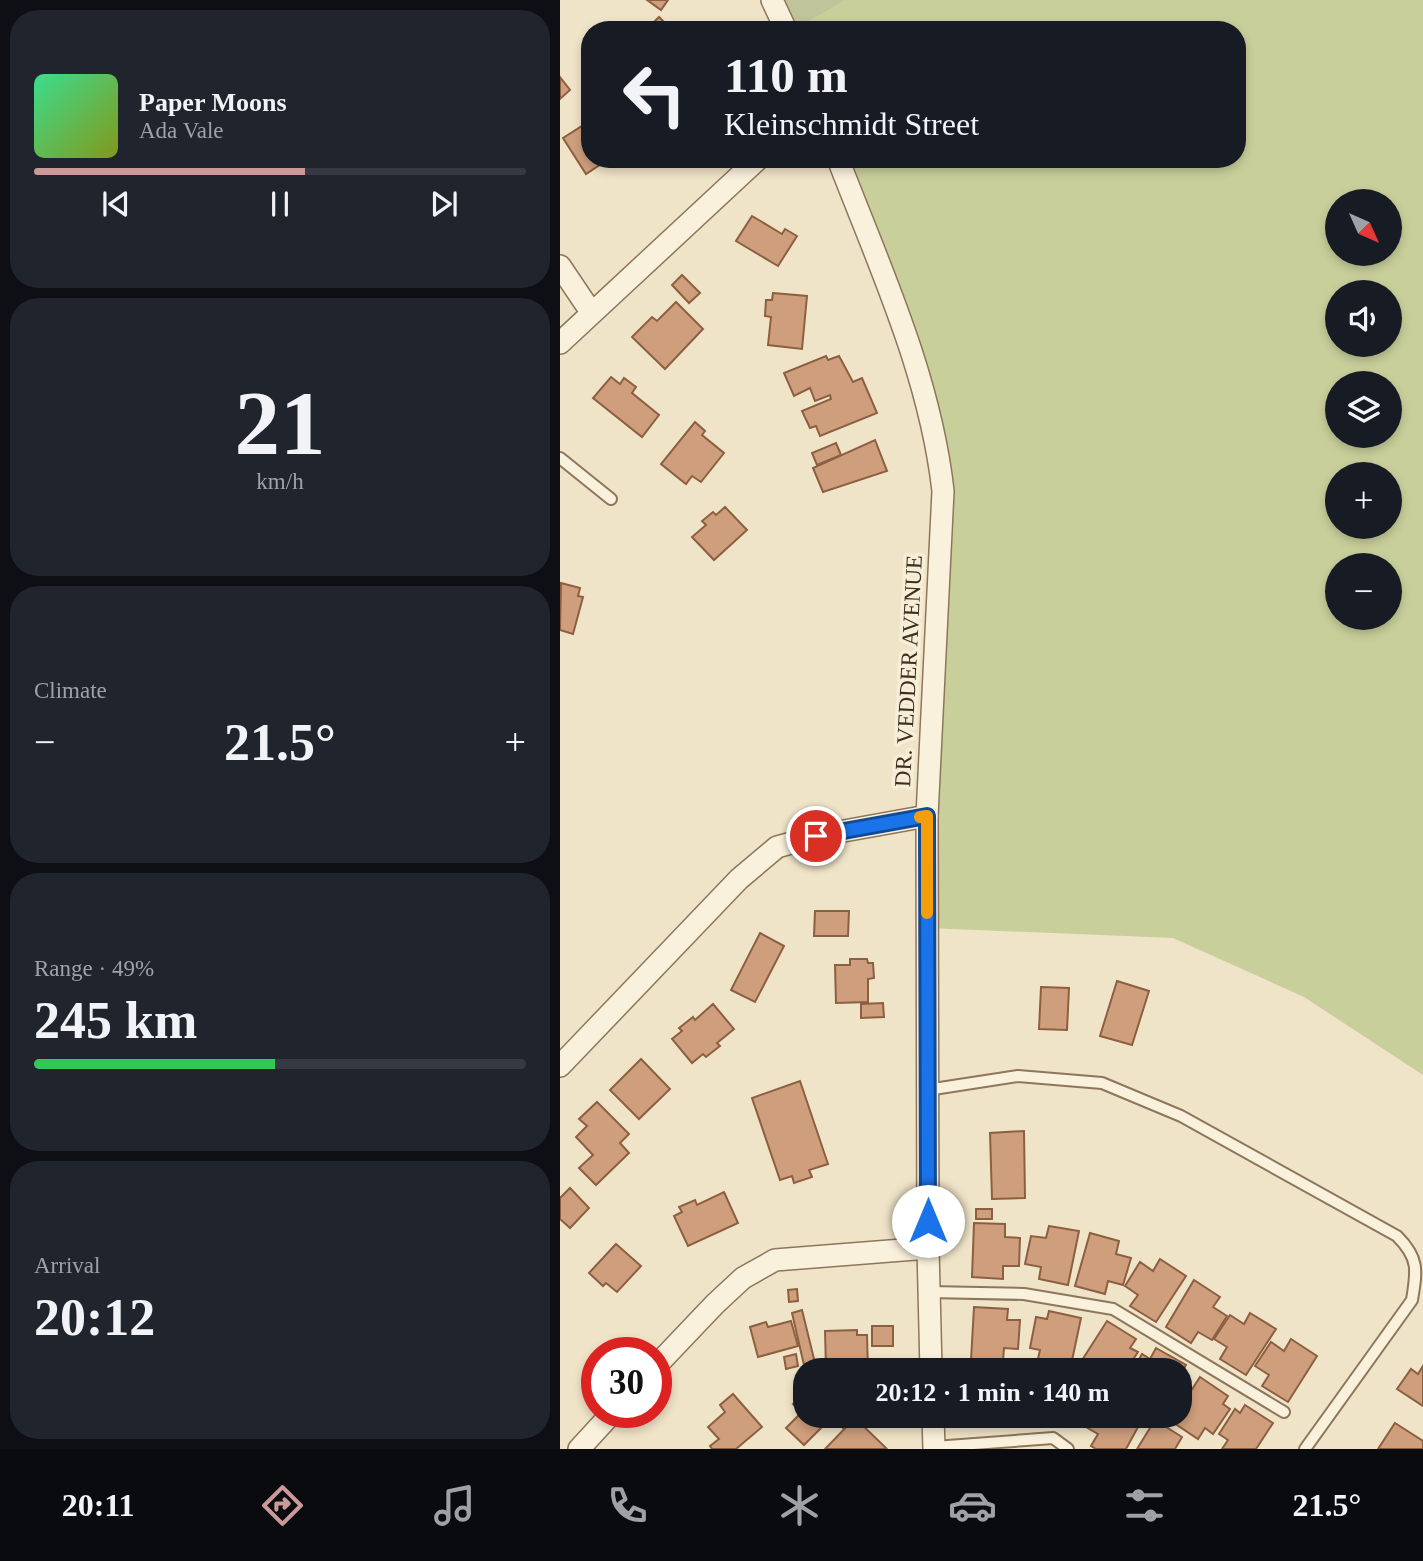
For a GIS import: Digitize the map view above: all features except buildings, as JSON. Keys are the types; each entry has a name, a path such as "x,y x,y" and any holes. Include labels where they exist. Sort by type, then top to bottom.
{"street":[{"path":"772,0 782,21"},
{"path":"560,343 748,168"},
{"name":"DR. VEDDER AVENUE","path":"841,168 918,368 937,442 943,491 927,816 931,1358"},
{"path":"560,266 591,312"},
{"path":"560,1066 739,879 778,847 816,836 927,816"},
{"path":"672,1350 733,1287 775,1260 928,1248"},
{"path":"579,1449 598,1428"},
{"path":"933,1428 934,1448"}],"lane":[{"path":"560,458 611,499"},
{"path":"927,1090 1018,1076 1102,1083 1181,1116 1397,1236 1412,1251 1416,1271 1412,1300 1305,1449"},
{"path":"929,1292 1024,1293 1113,1309 1284,1412"},
{"path":"934,1448 1053,1438 1068,1449"}],"green space":[{"path":"772,0 846,0 810,21 787,21"},
{"path":"846,0 1423,0 1423,1075 1304,997 1173,938 927,928 937,442 841,168 1246,168 1246,21 810,21"}],"slow traffic":[{"path":"920,817 927,816 927,913"}],"route":[{"path":"816,836 927,816 928,1221"}]}
